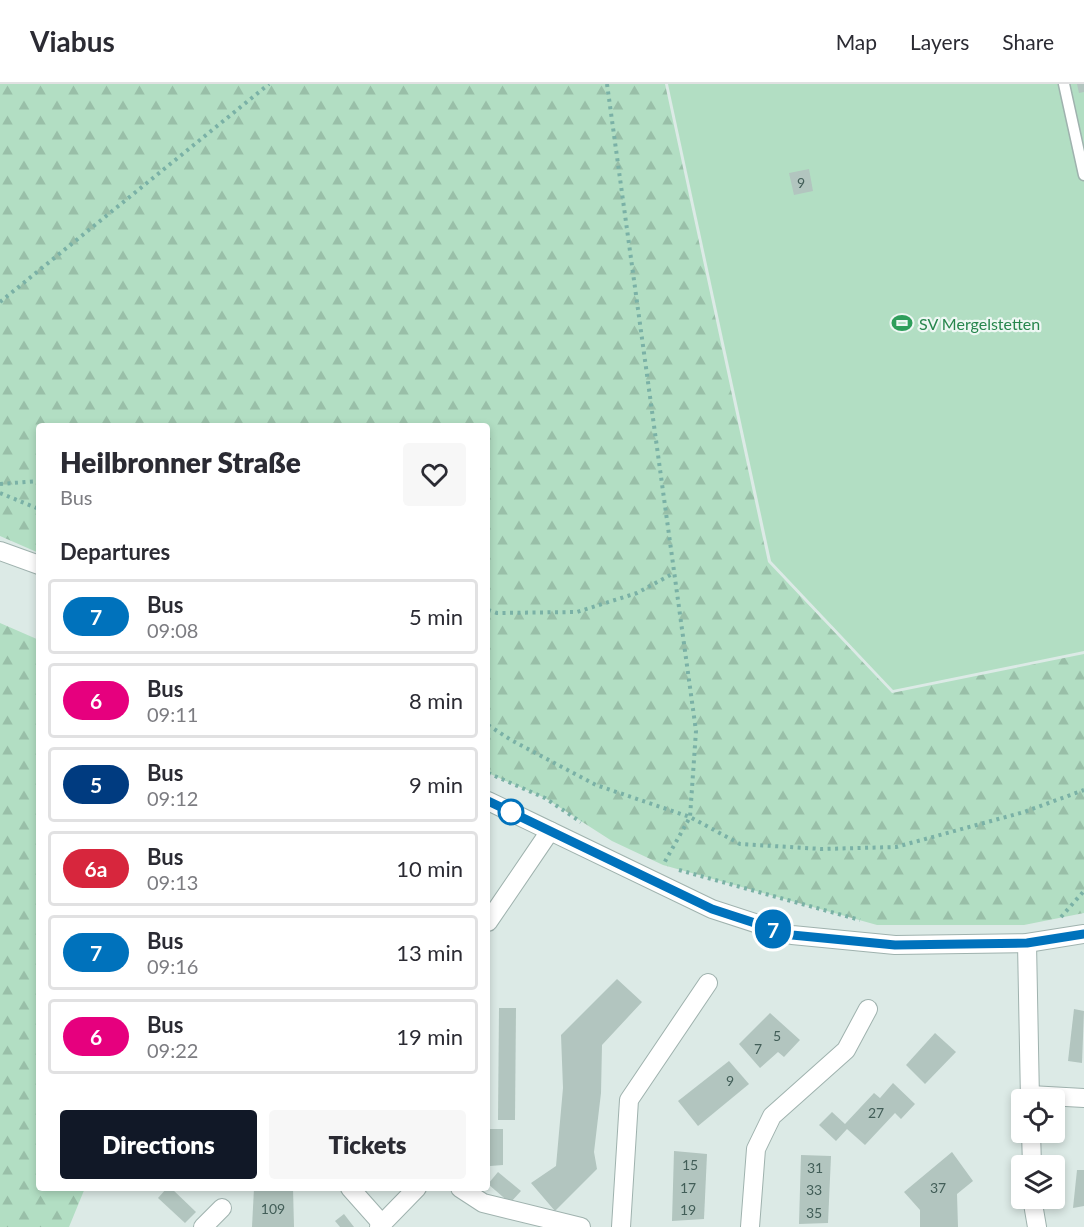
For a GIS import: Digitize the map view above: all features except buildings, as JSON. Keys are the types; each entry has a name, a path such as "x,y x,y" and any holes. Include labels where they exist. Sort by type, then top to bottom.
{"street":[{"path":"0,551 36,564"},
{"path":"490,802 712,909 792,935 895,945 1027,943 1084,934"},
{"path":"490,919 550,831"},
{"path":"1027,943 1030,1089"},
{"path":"621,1227 629,1100 708,983"},
{"path":"750,1227 756,1149 772,1116 846,1050 868,1009"},
{"path":"1065,1098 1084,1098"},
{"path":"352,1191 380,1225 414,1191"},
{"path":"465,1191 483,1203 580,1227"},
{"path":"203,1227 222,1208"},
{"path":"1034,1209 1037,1227"}],"lane":[{"path":"1064,84 1084,175"}],"path":[{"path":"0,302 269,84"},
{"path":"607,84 696,731 690,817 663,865"},
{"path":"0,484 36,481"},
{"path":"0,493 36,507"},
{"path":"490,611 497,613 578,612 638,593 674,573"},
{"path":"490,726 511,740 596,785 690,817 740,844 822,849 896,847 1024,812 1084,790"},
{"path":"490,773 544,798 583,824"},
{"path":"653,860 663,865 866,922"},
{"path":"1061,917 1084,891"},
{"path":"1052,919 1072,915"}],"green space":[{"path":"0,84 665,84 768,562 892,693 1084,654 1084,913 1024,925 877,925 663,865 612,841 545,798 490,774 490,423 36,423 36,552 0,536"},
{"name":"SV Mergelstetten","path":"668,84 1084,84 1084,651 893,690 771,561"},
{"path":"0,623 36,639 36,1191 84,1191 69,1227 0,1227"}],"bus line":[{"name":"7","path":"490,802 712,909 792,935 895,945 1027,943 1084,934"}],"place":[{"name":"SV Mergelstetten","path":"902,323"}]}
